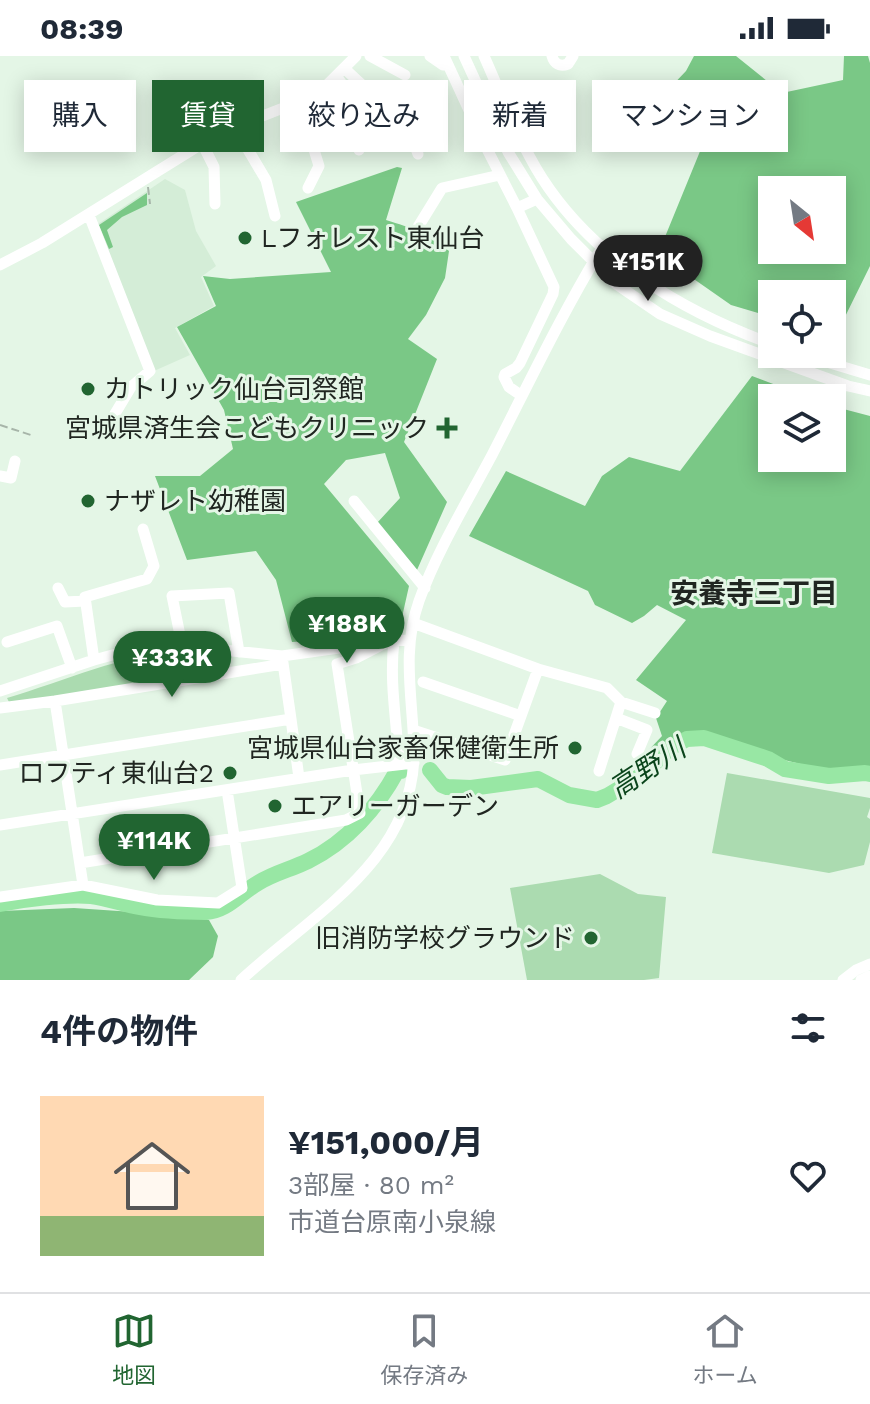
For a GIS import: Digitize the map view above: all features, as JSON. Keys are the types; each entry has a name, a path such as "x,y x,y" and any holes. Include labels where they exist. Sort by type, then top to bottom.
{"street":[{"path":"333,80 356,56"},
{"path":"370,56 405,75"},
{"path":"430,56 444,60 554,287 520,363 504,377 509,387 522,396"},
{"path":"464,56 508,152 537,199 616,284 660,314 710,336 848,386 870,391"},
{"path":"484,56 530,156 562,205 603,246 675,301 758,339"},
{"path":"552,56 554,62 561,66 568,64 573,56"},
{"path":"341,73 344,80"},
{"path":"341,73 403,123 418,154"},
{"path":"0,265 89,215 188,152"},
{"path":"206,152 214,167 215,204"},
{"path":"249,152 266,180 275,216"},
{"path":"308,188 319,166 315,152"},
{"path":"418,227 442,188 500,175"},
{"path":"517,208 537,199"},
{"path":"89,215 150,371 131,387 104,432"},
{"path":"241,980 347,890 375,860 390,836 404,807 414,763 408,650 425,588 522,396 603,246"},
{"path":"846,368 870,375"},
{"path":"0,476 11,478 15,461"},
{"path":"354,501 425,588"},
{"path":"94,660 85,597 147,579 154,566 143,529"},
{"path":"58,588 65,602 85,601"},
{"path":"182,645 172,596 229,593 239,652"},
{"path":"413,623 538,669 607,688 621,702 655,713"},
{"path":"7,642 57,626 72,668"},
{"path":"0,708 410,640"},
{"path":"391,641 399,764"},
{"path":"80,863 346,820 360,813 337,664 391,641"},
{"path":"0,691 94,660 164,644 282,660"},
{"path":"282,660 299,778"},
{"path":"413,730 505,760 538,669"},
{"path":"423,682 521,716"},
{"path":"55,701 83,885"},
{"path":"599,771 621,702"},
{"path":"616,718 647,730 637,754"},
{"path":"0,765 291,719"},
{"path":"0,825 414,763"},
{"path":"0,897 83,885 157,900 218,903 242,888 227,790"},
{"path":"843,980 870,964"},
{"path":"861,980 870,976"}],"path":[{"path":"148,186 150,204"},
{"path":"0,425 34,436"}],"shaded area":[{"path":"165,179 185,190 196,231 216,266 201,277 214,306 175,328 190,355 154,371 98,224"}],"green space":[{"path":"694,56 736,56 766,80 677,80"},
{"path":"844,56 868,56 870,266 846,315 846,280 758,280 758,313 731,305 658,254 700,152 788,152 788,92 843,80"},
{"path":"397,167 402,168 386,220 419,232 449,251 445,278 426,315 408,339 437,359 404,442 447,502 417,570 377,523 400,498 385,453 346,460 324,484 409,586 398,635 292,642 276,580 256,551 187,560 155,476 200,476 233,449 224,410 177,327 216,306 203,276 230,279 331,272 296,202"},
{"path":"147,193 147,205 122,217 107,230 113,247 109,249 99,225"},
{"path":"752,376 773,384 758,384 758,472 846,472 846,410 870,416 870,770 829,771 704,736 685,737 671,744 655,760 644,755 662,736 656,718 667,701 636,680 686,620 657,605 632,623 595,605 588,591 469,536 506,471 585,506 602,476 629,457 680,471"},
{"path":"183,651 195,654 194,675 10,704 7,698 138,657"},
{"path":"727,773 870,798 867,817 870,819 870,842 864,865 829,873 712,853"},
{"name":"旧消防学校グラウンド","path":"600,874 638,894 666,897 659,978 527,980 510,888"},
{"path":"74,908 209,920 218,936 213,957 189,980 0,980 0,911"}],"waterway":[{"name":"高野川","path":"430,770 447,787 471,788 538,779 569,795 597,800 642,775 670,748 687,739 704,738 768,759 785,769 829,776 870,774"},
{"name":"高野川","path":"0,904 46,897 81,896 155,909 214,911 251,887 308,861 336,844 360,823 397,771 401,771"}],"place":[{"name":"Lフォレスト東仙台","path":"245,238"},
{"name":"カトリック仙台司祭館","path":"88,389"},
{"name":"宮城県済生会こどもクリニック","path":"447,428"},
{"name":"ナザレト幼稚園","path":"88,501"},
{"name":"宮城県仙台家畜保健衛生所","path":"575,748"},
{"name":"ロフティ東仙台2","path":"230,773"},
{"name":"エアリーガーデン","path":"275,806"},
{"name":"旧消防学校グラウンド","path":"591,938"}],"district":[{"name":"安養寺三丁目","path":"754,593"}]}
